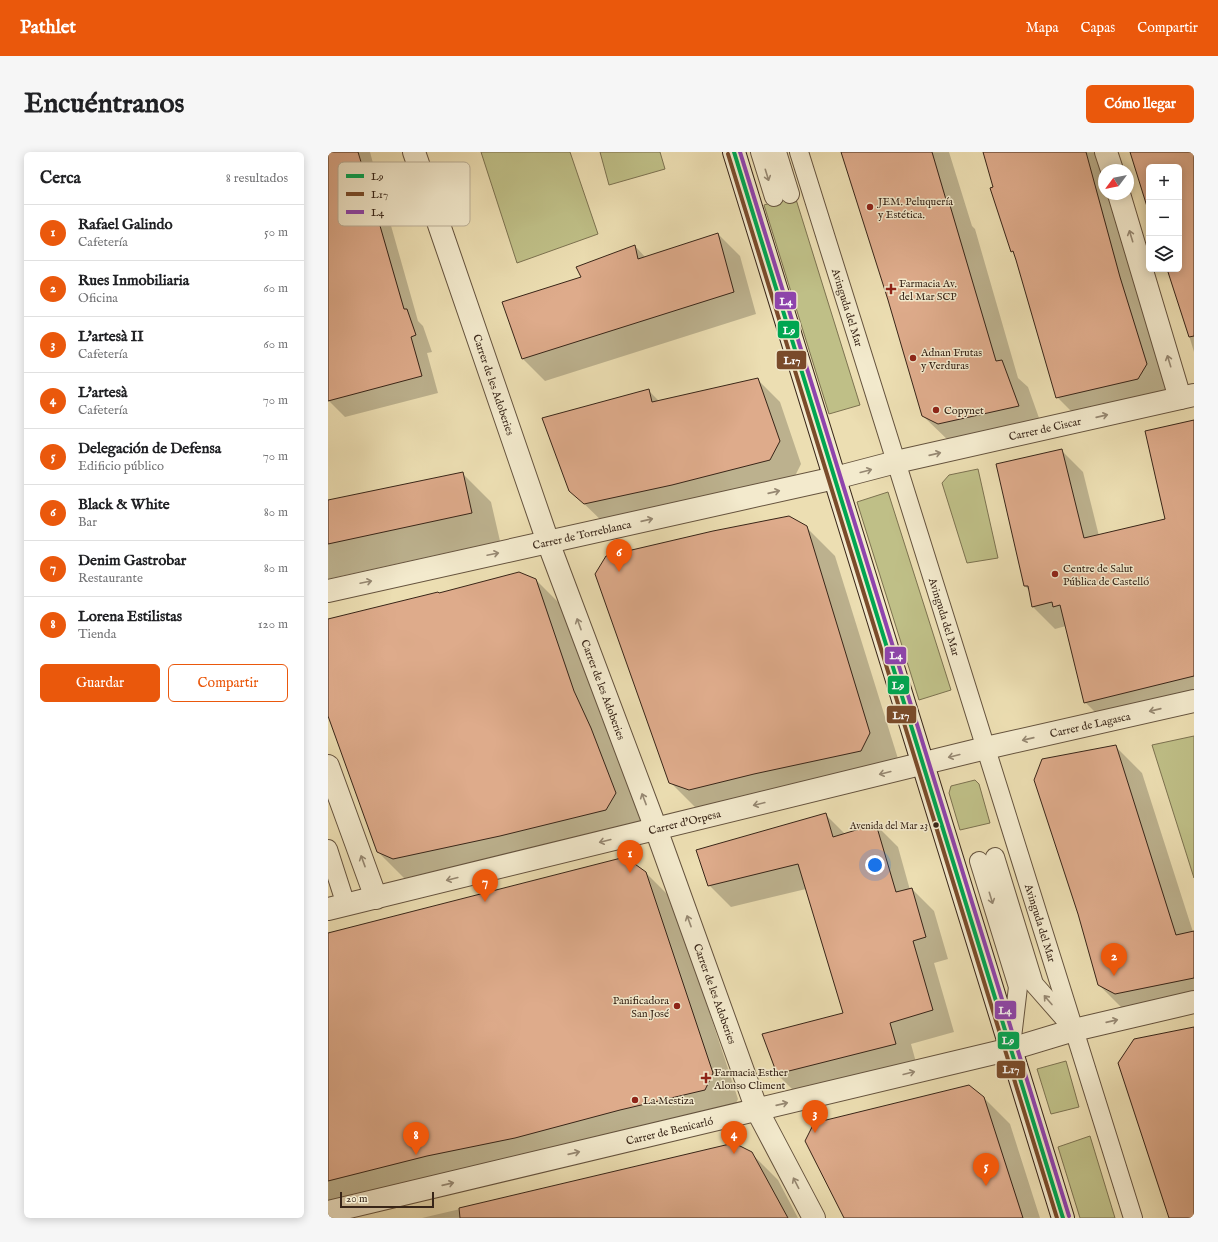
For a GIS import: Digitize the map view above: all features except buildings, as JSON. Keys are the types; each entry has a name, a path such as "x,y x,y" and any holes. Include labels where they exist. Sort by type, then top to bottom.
{"street":[{"name":"Carrer de les Adoberies","path":"414,152 417,162"},
{"path":"734,152 1063,1218"},
{"path":"1106,152 1110,164"},
{"path":"1121,200 1187,397"},
{"name":"Carrer de les Adoberies","path":"439,226 548,542 656,829 757,1110 814,1218"},
{"name":"Carrer de Ciscar","path":"896,462 1187,397"},
{"path":"835,478 896,462"},
{"name":"Carrer de Torreblanca","path":"328,590 835,478"},
{"name":"Carrer de Lagasca","path":"986,748 1194,701"},
{"path":"923,764 986,748"},
{"name":"Carrer d'Orpesa","path":"337,907 923,764"},
{"path":"328,766 376,898"},
{"path":"1011,1049 1074,1030 1194,1002"},
{"name":"Carrer de Benicarló","path":"328,1212 1011,1049"}],"lane":[{"path":"760,152 782,196 777,152"},
{"name":"Avinguda del Mar","path":"799,152 1133,1218"},
{"path":"328,849 337,907"},
{"path":"1011,1049 1018,987 987,859 1034,984 1074,1030"}],"green space":[{"path":"481,152 570,152 598,234 517,263"},
{"path":"600,152 660,152 665,169 609,185"},
{"path":"795,196 860,405 829,414 764,205"},
{"path":"978,469 998,558 967,563 942,483 949,475"},
{"path":"888,492 951,690 919,700 857,502"},
{"path":"1194,736 1194,878 1152,745"},
{"path":"975,780 979,784 990,823 960,830 949,793 951,786"},
{"path":"1066,1061 1079,1107 1051,1114 1037,1069"},
{"path":"1090,1136 1115,1218 1080,1218 1058,1147"}],"transit line":[{"name":"L9","path":"734,152 1063,1218"},
{"name":"L4","path":"740,152 1069,1216"},
{"name":"L17","path":"728,154 1057,1218"}],"place":[{"name":"JEM. Peluquería y Estética.","path":"870,207"},
{"name":"Farmacia Av. del Mar SCP","path":"891,289"},
{"name":"Adnan Frutas y Verduras","path":"913,358"},
{"name":"Copynet","path":"936,410"},
{"name":"Black & White","path":"619,572"},
{"name":"Centre de Salut Pública de Castelló","path":"1055,574"},
{"name":"Avenida del Mar 23","path":"936,825"},
{"name":"Rafael Galindo","path":"630,873"},
{"name":"Denim Gastrobar","path":"485,902"},
{"name":"Rues Inmobiliaria","path":"1114,976"},
{"name":"Panificadora San José","path":"677,1006"},
{"name":"Farmacia Esther Alonso Climent","path":"706,1078"},
{"name":"La Mestiza","path":"635,1100"},
{"name":"L'artesà II","path":"815,1133"},
{"name":"L'artesà","path":"734,1154"},
{"name":"Lorena Estilistas","path":"416,1155"},
{"name":"Delegación de Defensa","path":"986,1186"}]}
